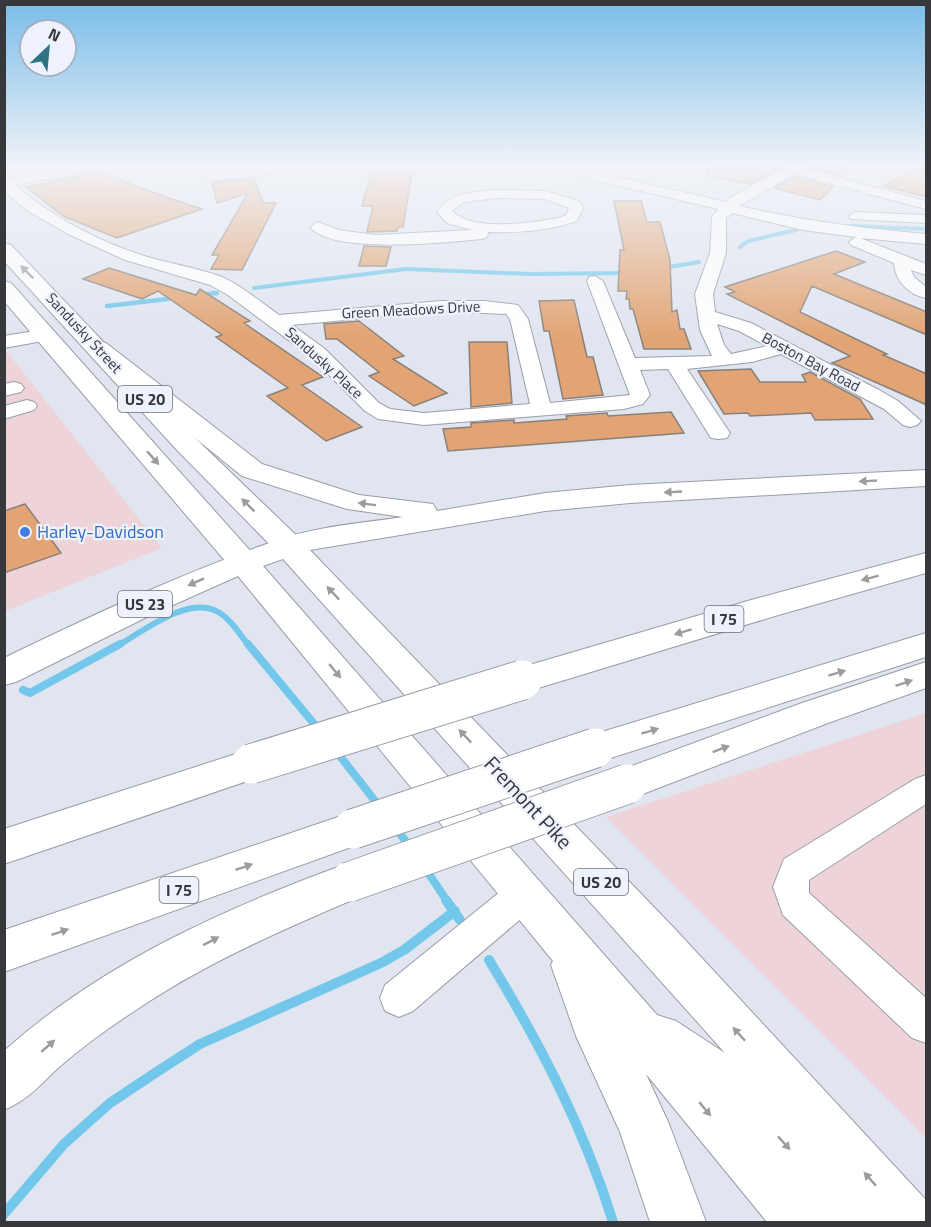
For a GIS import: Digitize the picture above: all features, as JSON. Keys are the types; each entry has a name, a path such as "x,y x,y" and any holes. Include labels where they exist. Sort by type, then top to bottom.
{"main road":[{"name":"Sandusky Street","path":"4,249 185,443 290,546"},
{"name":"Sandusky Street","path":"4,287 243,562"},
{"path":"47,335 64,339 75,346 146,424 185,443"},
{"path":"98,348 252,470 357,503 427,511 488,510"},
{"path":"290,546 488,510 630,494 927,478"},
{"name":"US 23","path":"4,673 140,607 243,562 290,546"},
{"name":"Fremont Pike","path":"290,546 650,935 909,1222"},
{"name":"US 20","path":"243,562 802,1222"},
{"name":"I 75","path":"4,847 251,764 522,680 763,608 927,563"},
{"name":"I 75","path":"4,951 353,829 595,748 927,645"},
{"path":"4,1085 72,1027 108,1000 175,959 242,926 349,882 627,784 815,713 927,675"},
{"path":"567,946 600,1036 643,1124 678,1222"},
{"path":"625,1015 736,1090 857,1222"}],"street":[{"name":"Sandusky Place","path":"61,224 131,257 216,281 277,321 325,360 372,407 385,415 424,419 624,403 636,400 640,395 627,364"},
{"path":"441,238 453,230 455,224"},
{"path":"473,224 523,229"},
{"path":"318,227 339,236 441,238 554,224"},
{"path":"719,224 718,253 704,294 715,345 725,360"},
{"path":"815,224 842,231 923,240"},
{"path":"842,231 845,236 927,270"},
{"path":"902,260 901,269 906,279 927,293"},
{"path":"595,281 627,364 725,360 761,355 781,346"},
{"name":"Green Meadows Drive","path":"277,321 441,306 485,306 512,309 521,328 541,409"},
{"name":"Boston Bay Road","path":"707,315 734,322 781,346 891,405 910,421"},
{"path":"4,342 47,335"},
{"path":"673,362 718,434"},
{"path":"4,413 27,406"},
{"path":"927,788 796,870 791,879 790,892 796,904 927,1024"},
{"path":"399,998 524,894"}],"shaded area":[{"path":"8,353 162,548 5,611 4,354"},
{"path":"926,713 926,1138 606,817"}],"building":[{"path":"83,224 157,224 117,238"},
{"path":"230,224 265,224 242,270 211,269 219,255 212,255"},
{"path":"369,224 403,224 403,227 398,227 397,231 367,232"},
{"path":"619,224 661,224 670,260 672,312 677,310 680,329 684,329 691,349 644,349 633,309 630,309 629,299 626,299 627,291 618,291 620,250 624,250"},
{"path":"364,246 391,247 386,266 359,266"},
{"path":"836,251 865,262 834,274 927,312 927,335 812,286 800,312 887,354 883,355 927,374 927,405 832,363 850,356 727,294 735,292 725,287"},
{"path":"109,268 196,295 200,289 250,321 244,323 323,377 302,385 362,427 326,441 267,396 288,388 216,337 222,335 158,291 142,299 83,279"},
{"path":"574,300 587,357 593,357 603,395 563,399 549,331 544,331 539,301"},
{"path":"359,321 404,356 393,359 447,393 414,406 369,376 379,372 337,339 326,339 324,324"},
{"path":"469,342 507,342 512,403 471,407"},
{"path":"751,369 760,382 806,382 802,375 810,372 860,399 873,419 815,420 811,413 750,416 748,413 724,414 698,371"},
{"path":"671,412 684,433 448,451 443,429 471,427 471,423 514,420 514,423 607,413 608,416"},
{"name":"Harley-Davidson","path":"25,504 61,553 4,573 4,511"}],"waterway":[{"path":"849,226 926,229"},
{"path":"740,247 748,241 796,230"},
{"path":"663,268 699,262"},
{"path":"254,288 406,269 530,274 626,273"},
{"path":"199,295 217,293"},
{"path":"107,306 176,298"},
{"path":"117,646 166,617 193,608 206,608 218,612 227,619 249,646"},
{"path":"23,690 30,693 120,644"},
{"path":"248,644 320,731"},
{"path":"336,751 379,806"},
{"path":"395,827 410,847"},
{"path":"425,868 447,901"},
{"path":"446,900 454,912"},
{"path":"4,1214 64,1144 110,1103 200,1044 381,963 404,950 454,912"},
{"path":"454,912 460,920"},
{"path":"489,960 526,1023 559,1087 589,1153 613,1222"}],"place":[{"name":"Harley-Davidson","path":"25,532"}]}
